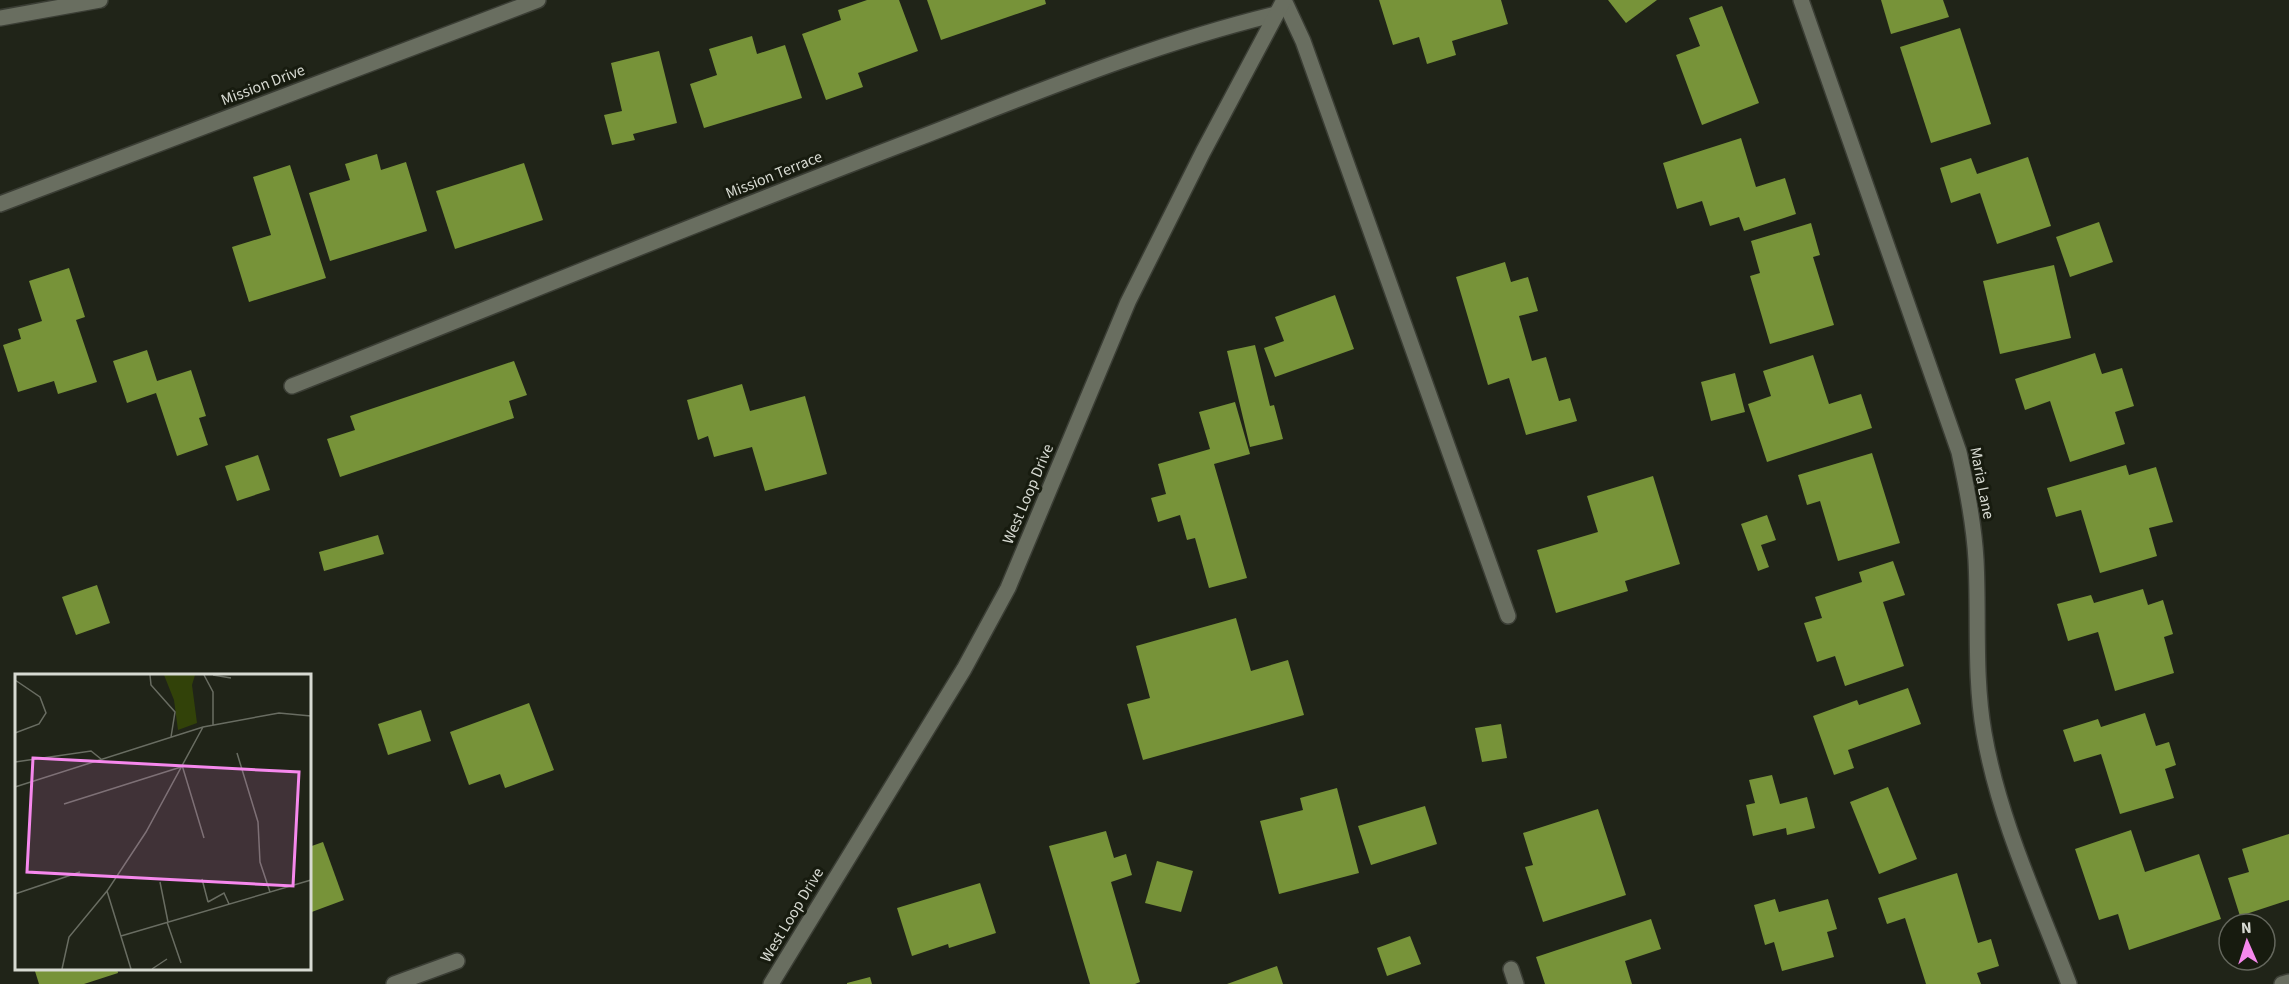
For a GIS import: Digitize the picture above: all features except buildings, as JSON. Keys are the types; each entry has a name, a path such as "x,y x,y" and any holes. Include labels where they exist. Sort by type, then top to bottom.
{"street":[{"path":"0,18 100,0"},
{"name":"Mission Drive","path":"0,204 538,0"},
{"path":"1284,0 1303,41 1508,616"},
{"name":"West Loop Drive","path":"771,984 964,669 1008,588 1128,302 1203,152 1284,0"},
{"name":"Maria Lane","path":"1801,0 1959,452 1971,506 1976,560 1977,666 1984,733 1998,798 2069,984"},
{"name":"Mission Terrace","path":"292,386 876,154 1144,52 1219,28 1276,14"},
{"path":"394,984 457,961"},
{"path":"2283,984 2289,982"}]}
